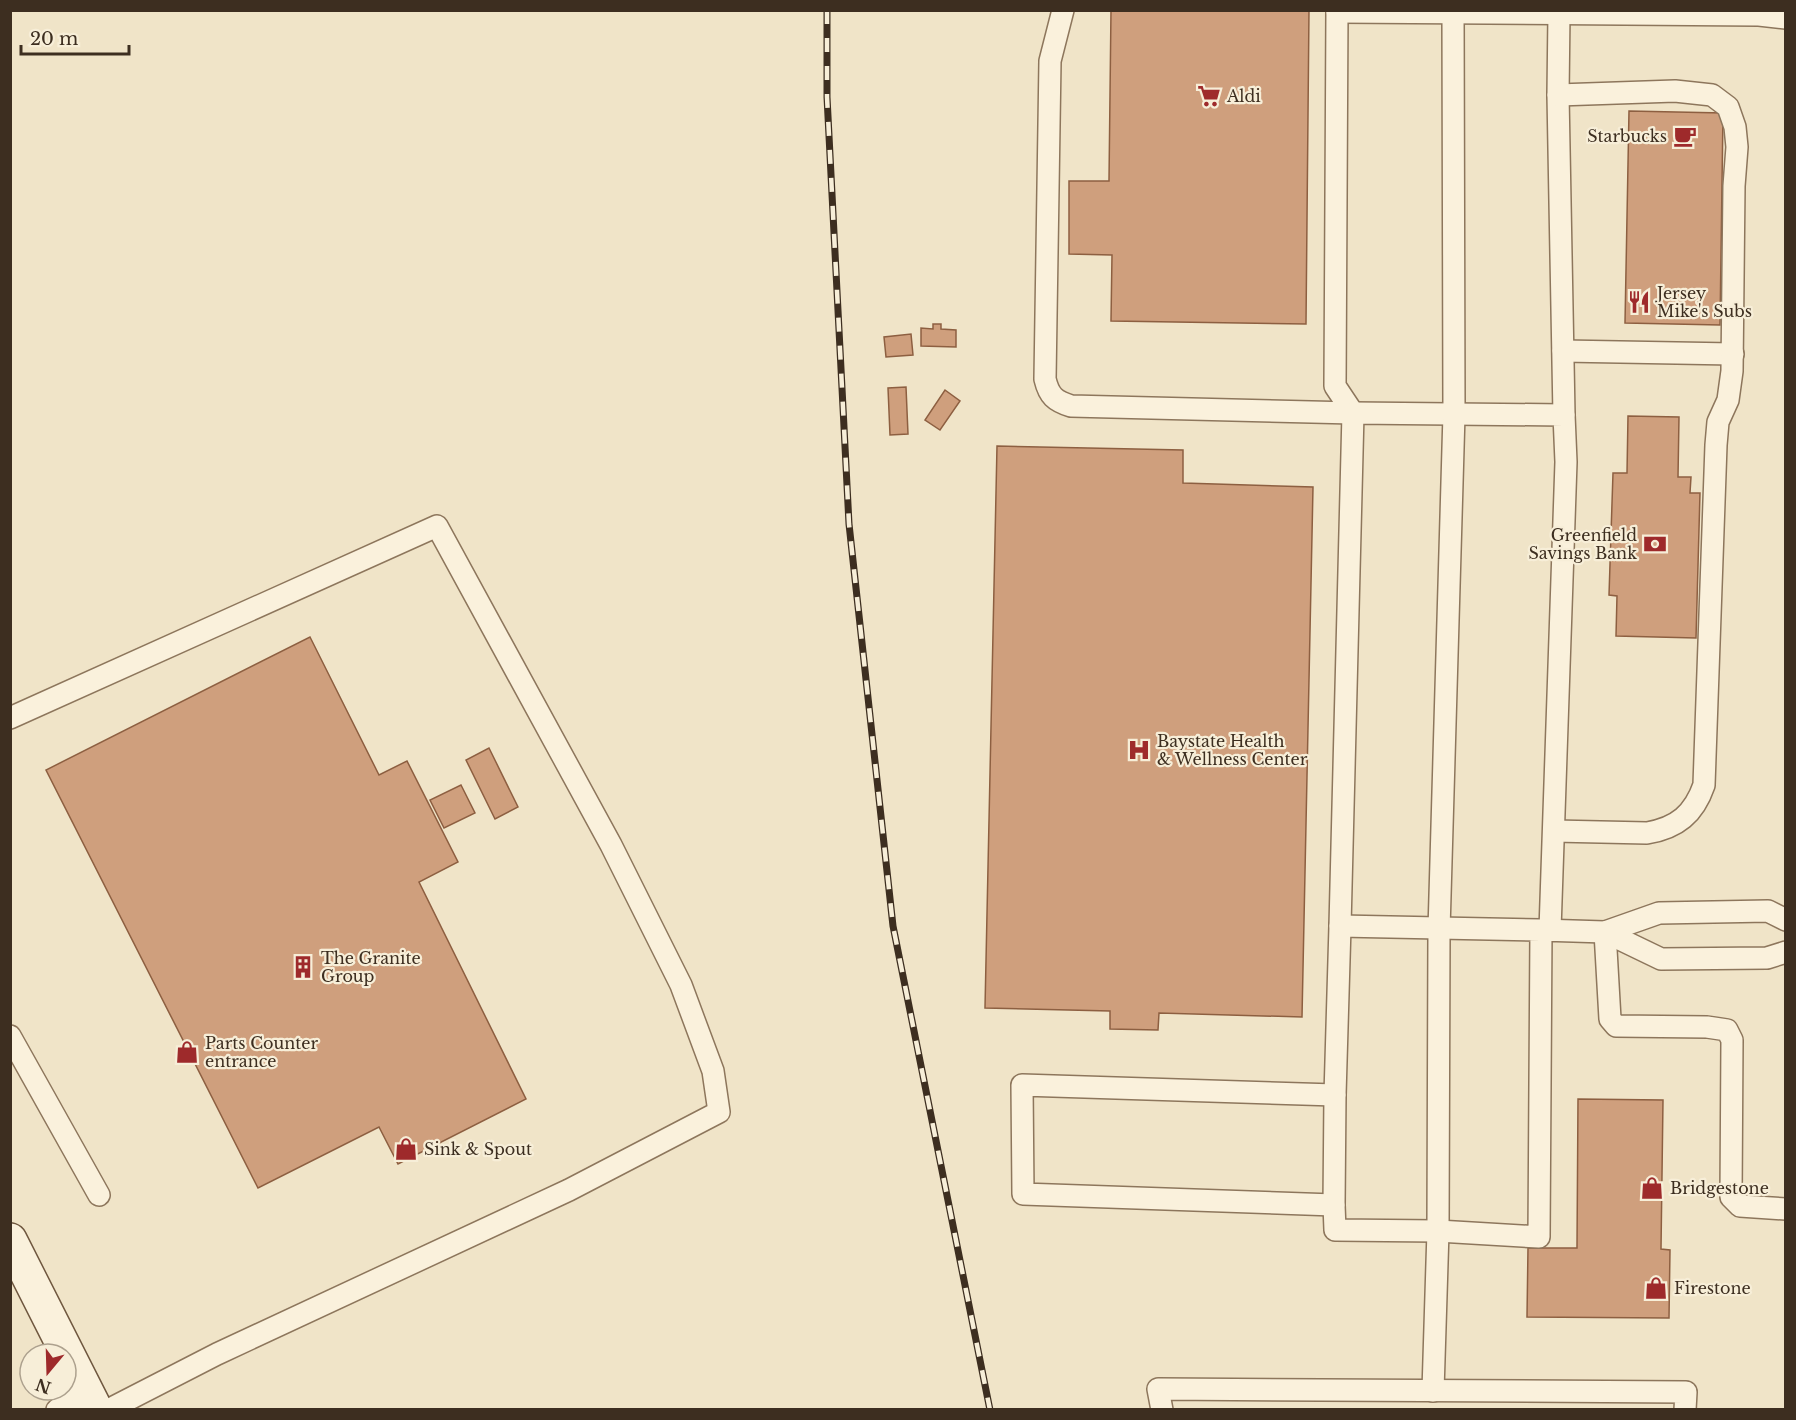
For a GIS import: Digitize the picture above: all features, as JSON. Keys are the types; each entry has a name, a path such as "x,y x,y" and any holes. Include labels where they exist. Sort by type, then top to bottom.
{"street":[{"path":"10,1240 96,1403"}],"lane":[{"path":"1063,10 1050,61 1045,379 1048,392 1057,401 1071,406 1353,413 1564,415"},
{"path":"1559,14 1558,95 1566,462 1554,831 1545,930 1539,1237 1438,1231 1335,1230 1335,1095 1353,413 1335,386 1337,11 1759,15 1785,18"},
{"path":"1433,1391 1438,1231 1439,930 1454,414 1454,12"},
{"path":"1554,831 1647,833 1661,831 1680,821 1698,802 1704,785 1716,445 1718,422 1728,400 1731,385 1733,354 1734,186 1737,147 1735,127 1728,106 1712,95 1675,91 1558,95"},
{"path":"1563,351 1733,354"},
{"path":"10,718 437,526 611,845 681,985 713,1071 719,1112 569,1190 217,1354 96,1403 57,1410"},
{"path":"1340,927 1605,932 1659,913 1768,911 1785,920"},
{"path":"1605,932 1661,959 1767,958 1785,952"},
{"path":"1605,932 1610,1019 1616,1026 1707,1027 1726,1030 1732,1040 1731,1197 1740,1206 1785,1209"},
{"path":"10,1036 99,1196"},
{"path":"1334,1205 1023,1194 1022,1085 1335,1095"},
{"path":"1162,1410 1158,1389 1686,1392 1686,1410"}],"building":[{"name":"Aldi","path":"1111,10 1309,10 1306,324 1111,321 1112,255 1069,254 1069,181 1109,181"},
{"path":"1629,111 1723,113 1720,325 1625,323"},
{"path":"933,324 941,324 941,329 956,330 956,347 921,346 921,328 933,329"},
{"path":"911,334 913,355 886,357 884,337"},
{"path":"906,387 908,434 890,435 888,388"},
{"path":"945,390 960,401 940,430 925,420"},
{"name":"Greenfield Savings Bank","path":"1628,416 1679,417 1678,477 1691,477 1690,493 1700,493 1696,638 1616,636 1617,596 1609,595 1613,473 1627,473"},
{"path":"997,446 1183,450 1183,483 1313,487 1302,1017 1159,1013 1158,1030 1110,1029 1110,1011 985,1008"},
{"name":"The Granite Group","path":"310,637 379,775 407,761 458,862 419,882 526,1099 398,1164 379,1127 258,1188 46,770"},
{"path":"489,748 518,807 495,819 466,760"},
{"path":"461,785 475,813 444,828 430,800"},
{"path":"1578,1099 1663,1100 1661,1249 1670,1250 1669,1318 1527,1317 1528,1248 1577,1248"}],"railway":[{"path":"827,10 827,97 849,524 893,926 990,1410"}],"place":[{"name":"Aldi","path":"1209,96"},
{"name":"Starbucks","path":"1685,136"},
{"name":"Jersey Mike's Subs","path":"1639,302"},
{"name":"Greenfield Savings Bank","path":"1655,544"},
{"name":"Baystate Health & Wellness Center","path":"1139,750"},
{"name":"The Granite Group","path":"303,967"},
{"name":"Parts Counter entrance","path":"187,1052"},
{"name":"Sink & Spout","path":"406,1149"},
{"name":"Bridgestone","path":"1652,1188"},
{"name":"Firestone","path":"1656,1288"}]}
